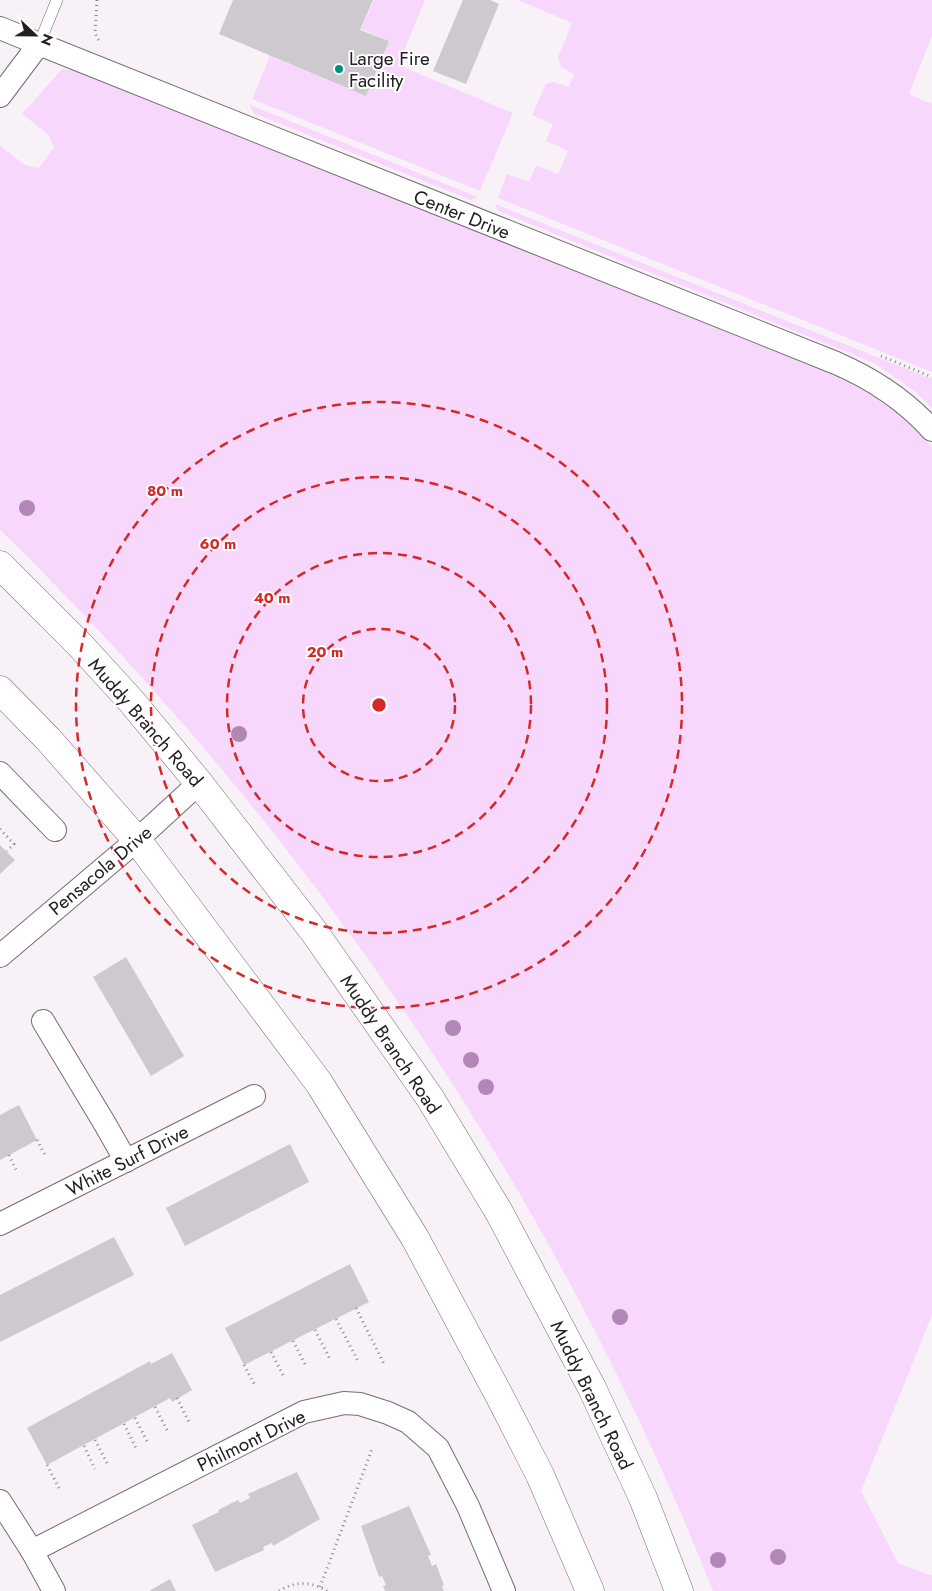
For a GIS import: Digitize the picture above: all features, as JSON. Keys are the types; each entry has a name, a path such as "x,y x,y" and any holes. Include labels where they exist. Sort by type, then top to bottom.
{"main road":[{"name":"Muddy Branch Road","path":"0,565 81,646 132,702 199,783 315,932 430,1098 499,1212 596,1397 643,1498 679,1591"},
{"path":"0,690 48,739 137,840 319,1083 415,1238 540,1475 590,1591"}],"street":[{"name":"Center Drive","path":"0,28 843,366 872,380 888,391 920,417 932,430"},
{"path":"0,96 39,44"},
{"path":"0,773 55,830"},
{"name":"Pensacola Drive","path":"0,956 137,840 199,783"},
{"path":"43,1020 126,1161"},
{"name":"White Surf Drive","path":"0,1224 254,1096"},
{"name":"Philmont Drive","path":"32,1551 304,1412 344,1403 360,1404 388,1412 408,1422 438,1448 468,1506 504,1591"},
{"path":"0,1501 32,1551 54,1591"}],"lane":[{"path":"39,44 57,0"}],"path":[{"path":"1,831 14,844 6,852"},
{"path":"37,1140 46,1157"},
{"path":"9,1155 17,1172"},
{"path":"356,1308 385,1366"},
{"path":"336,1319 358,1361"},
{"path":"315,1330 331,1361"},
{"path":"293,1340 306,1366"},
{"path":"271,1352 283,1374"},
{"path":"244,1366 256,1388"},
{"path":"177,1398 190,1422"},
{"path":"155,1407 168,1432"},
{"path":"135,1418 148,1442"},
{"path":"124,1424 136,1448"},
{"path":"95,1440 107,1463"},
{"path":"84,1446 95,1469"},
{"path":"320,1587 372,1449"},
{"path":"47,1465 59,1488"},
{"path":"280,1591 287,1586 300,1583 313,1584 326,1591"}],"shaded area":[{"path":"374,0 425,0 398,65 513,113 480,191 252,99 270,56 366,96 389,41 361,29"},
{"path":"518,0 932,0 932,36 909,94 932,104 932,372 498,198 507,174 529,182 536,165 558,174 568,151 546,141 553,124 532,115 546,84 554,82 569,87 574,74 561,67 558,57 572,23"},
{"path":"62,69 75,70 836,376 888,406 911,425 932,447 932,1315 861,1491 898,1563 932,1576 932,1591 713,1591 650,1443 578,1299 499,1159 412,1023 319,892 219,766 112,645 0,530 0,146 25,165 39,168 54,147 48,134 22,114"},
{"path":"250,105 478,197 471,200 253,113"},
{"path":"495,204 932,379 932,408 916,392 874,363 498,211"}],"building":[{"name":"Large Fire Facility","path":"233,0 373,0 360,30 389,41 366,96 219,34"},
{"path":"463,0 490,0 499,4 466,84 433,71"},
{"path":"0,845 15,860 0,874"},
{"path":"126,957 184,1056 151,1076 93,977"},
{"path":"19,1105 37,1140 0,1160 0,1115"},
{"path":"290,1144 309,1182 185,1246 166,1208"},
{"path":"114,1237 134,1275 0,1342 0,1295"},
{"path":"350,1264 369,1302 244,1365 225,1328"},
{"path":"172,1353 192,1390 172,1402 170,1398 47,1465 27,1428 150,1361 151,1364"},
{"path":"297,1472 320,1519 273,1546 272,1543 263,1547 264,1550 215,1572 192,1525 238,1500 240,1503 250,1498 248,1494"},
{"path":"409,1506 431,1555 428,1556 432,1566 436,1564 444,1585 442,1586 444,1591 385,1591 383,1586 386,1585 382,1576 379,1577 361,1526"},
{"path":"170,1579 176,1591 149,1591"}],"place":[{"name":"Large Fire Facility","path":"339,69"}]}
